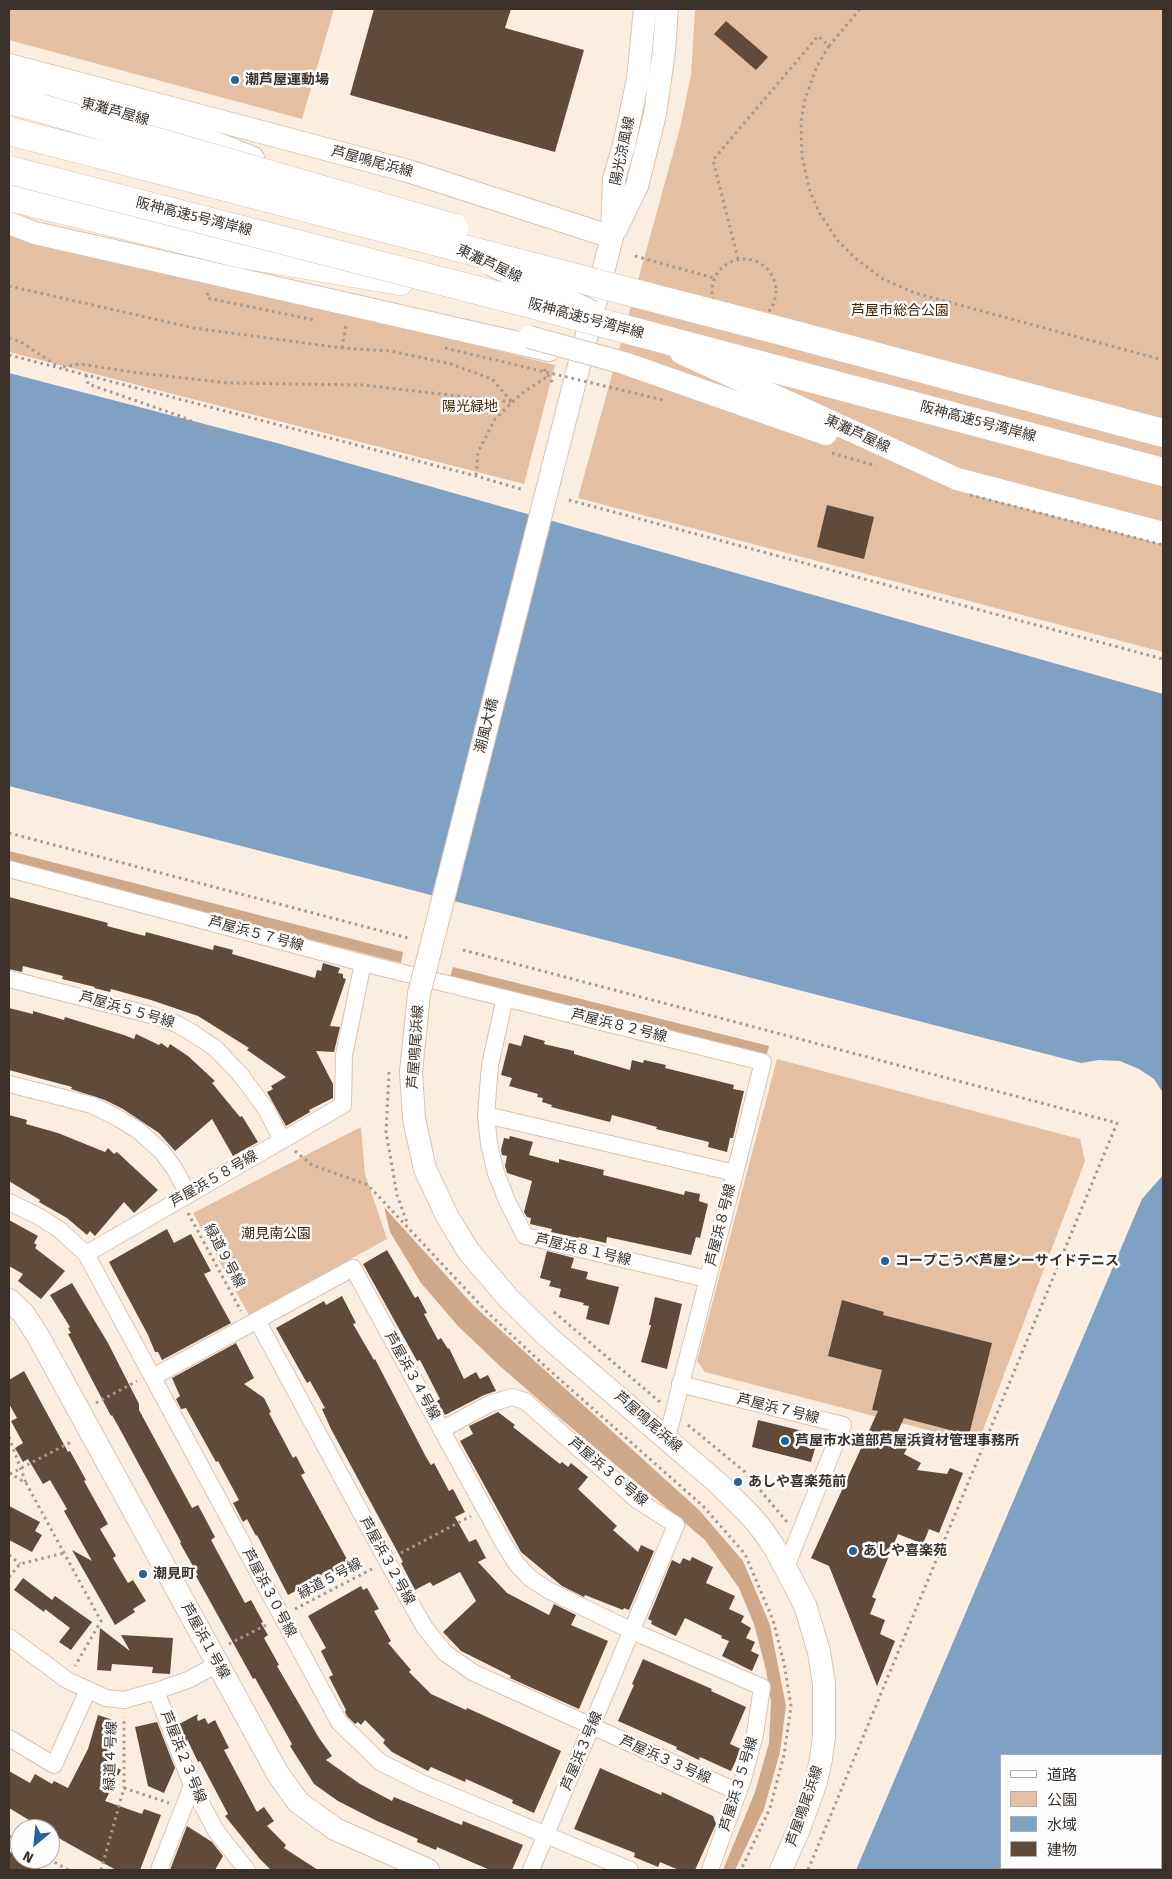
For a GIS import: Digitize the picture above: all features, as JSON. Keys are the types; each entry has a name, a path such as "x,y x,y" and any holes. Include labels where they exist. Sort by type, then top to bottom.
{"highway":[{"path":"9,100 655,286 777,330"},
{"path":"9,131 777,330 1163,433"},
{"name":"阪神高速5号湾岸線","path":"9,170 527,303 1163,472"},
{"path":"9,196 241,254 527,303"}],"main road":[{"name":"陽光涼風線","path":"612,237 614,179 624,145 638,78 645,9"},
{"name":"陽光涼風線","path":"612,237 637,186 655,114 664,51 667,9"},
{"name":"芦屋鳴尾浜線","path":"9,66 408,171 612,237"},
{"name":"東灘芦屋線","path":"9,84 146,119 208,140 253,158 443,242 957,479"},
{"name":"東灘芦屋線","path":"9,213 529,336 624,363 957,479 1163,533"},
{"path":"9,223 45,235 582,358 612,237"},
{"name":"潮風大橋","path":"419,994 582,358"},
{"name":"芦屋鳴尾浜線","path":"419,994 411,1072 414,1119 425,1169 447,1216 469,1252 509,1299 548,1337 667,1438 720,1485 750,1515 764,1532 786,1567 805,1605 819,1652 824,1684 825,1710 821,1759 816,1782 799,1829 781,1870"},
{"name":"芦屋浜１号線","path":"9,1300 22,1313 38,1336 278,1774 298,1802 335,1830 428,1870"}],"street":[{"name":"芦屋浜５７号線","path":"9,869 364,963"},
{"name":"芦屋浜８２号線","path":"364,963 764,1062 734,1173"},
{"name":"芦屋浜５８号線","path":"86,1254 343,1105 344,1054 364,963"},
{"name":"芦屋浜５５号線","path":"9,979 147,1014 177,1024 194,1034 215,1048 240,1074 266,1109 282,1140"},
{"name":"芦屋浜８１号線","path":"505,998 490,1065 486,1114 489,1144 496,1173 507,1201 525,1236 707,1279"},
{"path":"9,1084 92,1105 139,1131 162,1152 174,1168 184,1196"},
{"name":"芦屋浜８号線","path":"486,1114 734,1173 667,1438"},
{"name":"芦屋浜３０号線","path":"9,1202 38,1216 60,1230 86,1254 339,1722 380,1762 424,1784 630,1870"},
{"name":"芦屋浜３４号線","path":"152,1375 353,1268 516,1563 530,1578 548,1590 632,1631"},
{"name":"芦屋浜３２号線","path":"252,1322 425,1628 445,1653 474,1673 593,1727"},
{"name":"芦屋浜７号線","path":"680,1384 843,1425 786,1567"},
{"name":"芦屋浜３６号線","path":"441,1430 489,1404 512,1397 525,1401 637,1500 676,1525 632,1631"},
{"name":"芦屋浜３号線","path":"531,1870 632,1631"},
{"name":"芦屋浜３５号線","path":"632,1631 762,1687 754,1734 738,1792 710,1870"},
{"path":"9,1637 67,1680 106,1698 124,1700 188,1680 215,1659"},
{"path":"9,1738 54,1765 88,1690"},
{"name":"芦屋浜２３号線","path":"156,1691 192,1786 216,1831 246,1870"},
{"name":"芦屋浜３３号線","path":"593,1727 738,1792"},
{"path":"159,1870 192,1786"}],"path":[{"path":"860,9 829,46 817,66 806,99 801,133 802,157 810,191 819,212 838,241 854,258 883,279 915,293 1163,360"},
{"path":"738,259 713,160 818,36 829,46"},
{"path":"635,256 714,278"},
{"path":"744,258 756,261 767,268 774,278 776,297 771,309 762,318 744,323 738,323 726,318 714,303 712,291 714,278 726,264 738,259 744,258"},
{"path":"9,286 194,328 342,348 391,351 451,364 492,379 512,402"},
{"path":"342,348 346,326"},
{"path":"9,338 21,342 60,368 80,364 229,383 362,385 512,402"},
{"path":"9,355 524,490"},
{"path":"86,375 88,384 180,416 232,440"},
{"path":"476,476 478,452 494,418 521,394 548,376"},
{"path":"570,500 1163,659"},
{"path":"9,833 408,938"},
{"path":"464,950 1117,1123 808,1870"},
{"name":"緑道９号線","path":"184,1196 252,1322"},
{"path":"550,1308 745,1472 798,1535"},
{"path":"80,1412 152,1375"},
{"path":"9,1474 91,1432"},
{"path":"9,1437 26,1483 101,1622 67,1680"},
{"path":"9,1474 26,1483"},
{"name":"緑道５号線","path":"215,1659 281,1617 485,1509"},
{"path":"9,1577 20,1564 64,1553"},
{"path":"9,1555 20,1564"},
{"name":"緑道４号線","path":"101,1870 124,1788 124,1700"},
{"path":"124,1788 183,1808"}],"green space":[{"name":"潮芦屋運動場","path":"9,9 334,9 302,119 9,40"},
{"name":"芦屋市総合公園","path":"695,9 1163,9 1163,652 578,498 680,128 691,75"},
{"name":"陽光緑地","path":"9,227 555,365 524,484 9,352"},
{"name":"コープこうべ芦屋シーサイドテニス","path":"777,1059 1080,1139 1085,1161 978,1443 705,1372 697,1361"},
{"name":"潮見南公園","path":"361,1127 365,1174 387,1239 249,1315 193,1213"}],"shaded area":[{"path":"9,851 403,952 401,963 9,862"},
{"path":"453,967 769,1046 766,1057 450,977"},
{"path":"384,1207 473,1305 699,1510 743,1561 770,1625 786,1706 780,1752 764,1809 735,1870 723,1870 755,1792 769,1743 771,1702 766,1670 754,1624 739,1588 705,1540 555,1414 458,1326 421,1283 390,1232"}],"water":[{"path":"9,373 277,443 1163,694 1163,1093 1154,1079 1139,1069 1120,1061 1099,1060 1081,1063 9,786"},
{"path":"1163,1175 1163,1870 856,1870 1142,1199"}],"building":[{"path":"374,9 511,9 505,28 584,50 555,152 350,95"},
{"path":"726,21 768,57 756,70 714,34"},
{"path":"827,505 874,517 864,559 817,547"},
{"path":"9,897 108,923 107,926 145,936 146,932 213,950 214,945 233,950 232,954 315,978 317,970 321,971 323,963 340,968 338,973 343,974 343,978 346,979 330,1026 340,1027 334,1052 316,1051 333,1084 333,1098 309,1110 310,1112 286,1126 267,1092 273,1089 271,1086 286,1077 247,1050 249,1048 198,1016 151,1000 111,989 110,992 94,988 62,979 63,976 23,966 22,972 9,969"},
{"path":"9,1008 33,1014 33,1011 64,1020 65,1017 134,1039 136,1034 159,1045 161,1043 168,1048 170,1044 188,1056 215,1081 212,1083 240,1117 242,1116 258,1142 233,1156 212,1119 175,1151 159,1133 123,1109 105,1100 71,1089 72,1087 9,1070"},
{"path":"524,1035 545,1041 544,1044 574,1051 574,1054 630,1070 632,1060 643,1063 644,1060 666,1065 665,1068 734,1085 733,1089 744,1091 733,1138 730,1138 727,1152 708,1147 709,1142 656,1129 657,1127 612,1115 610,1122 551,1107 552,1105 542,1102 543,1098 537,1097 538,1094 509,1086 512,1078 501,1075 509,1043 521,1046"},
{"path":"9,1115 27,1120 26,1124 58,1133 105,1152 108,1148 114,1154 117,1152 158,1190 134,1213 124,1202 95,1236 90,1231 87,1235 67,1218 39,1202 40,1200 9,1181"},
{"path":"510,1136 533,1142 529,1155 559,1163 559,1159 604,1170 603,1175 684,1195 685,1191 700,1194 699,1201 708,1204 700,1238 696,1237 691,1255 607,1237 606,1243 578,1238 551,1232 552,1229 530,1224 531,1218 527,1217 524,1212 532,1181 507,1173 505,1166 507,1156 502,1155 501,1150 504,1138 509,1139"},
{"path":"9,1220 38,1236 34,1243 37,1245 35,1248 65,1271 41,1299 18,1281 23,1274 9,1266"},
{"path":"167,1229 174,1243 191,1234 211,1271 204,1274 231,1323 162,1360 158,1352 155,1352 148,1335 109,1262"},
{"path":"387,1250 415,1298 418,1296 427,1313 424,1314 438,1340 441,1338 449,1348 464,1379 476,1372 480,1379 488,1375 496,1391 445,1415 437,1401 440,1399 420,1360 417,1361 363,1264"},
{"path":"547,1251 574,1258 571,1268 588,1272 586,1279 619,1287 609,1325 586,1319 589,1306 559,1297 561,1289 549,1286 551,1281 540,1278"},
{"path":"72,1283 108,1343 139,1404 139,1410 192,1508 198,1505 215,1537 211,1540 245,1603 251,1600 263,1622 261,1623 268,1635 264,1638 279,1665 277,1666 319,1738 332,1756 326,1760 360,1784 392,1801 394,1797 462,1825 463,1821 523,1845 512,1870 490,1870 437,1847 436,1850 417,1842 418,1839 338,1801 314,1784 290,1746 292,1744 255,1678 253,1679 196,1576 198,1575 181,1542 68,1334 71,1333 68,1328 70,1327 50,1295"},
{"path":"342,1296 356,1323 353,1324 375,1359 426,1457 431,1465 434,1463 449,1491 453,1489 465,1512 455,1517 469,1542 476,1539 486,1558 478,1562 507,1593 549,1615 554,1604 576,1615 571,1625 608,1641 579,1709 510,1678 511,1676 461,1651 443,1632 476,1601 460,1572 433,1586 430,1582 415,1590 401,1563 403,1562 331,1429 322,1409 325,1408 310,1381 307,1383 276,1328 324,1301 326,1305"},
{"path":"655,1297 682,1304 667,1369 641,1362 651,1325 649,1325"},
{"path":"842,1300 884,1312 883,1315 992,1343 969,1435 904,1418 893,1442 907,1448 904,1454 921,1463 917,1470 947,1474 950,1468 963,1473 939,1533 929,1529 923,1544 898,1534 872,1597 876,1599 870,1614 885,1620 880,1634 895,1641 877,1686 829,1566 811,1558 878,1411 872,1410 882,1370 828,1356"},
{"path":"236,1343 254,1378 244,1384 264,1398 271,1412 269,1413 293,1458 296,1456 305,1473 301,1475 349,1563 288,1595 257,1535 247,1519 243,1522 233,1503 239,1500 218,1461 216,1462 186,1408 181,1409 176,1399 180,1396 172,1378"},
{"path":"24,1371 68,1452 70,1451 86,1480 84,1481 108,1524 100,1529 116,1556 113,1558 128,1583 133,1580 146,1601 133,1609 135,1612 115,1625 72,1550 92,1561 64,1511 67,1509 50,1480 43,1484 28,1459 23,1462 15,1448 23,1443 11,1421 17,1418 9,1404 9,1380"},
{"path":"498,1412 515,1425 513,1427 560,1464 562,1462 568,1467 571,1463 588,1477 578,1489 617,1526 613,1530 638,1552 641,1545 654,1551 629,1610 624,1608 623,1610 585,1595 584,1597 562,1586 521,1552 460,1441 473,1434 469,1426"},
{"name":"芦屋市水道部芦屋浜資材管理事務所","path":"758,1420 819,1435 811,1462 752,1447"},
{"path":"9,1506 40,1522 35,1531 42,1535 32,1552 9,1540"},
{"path":"692,1557 713,1567 706,1583 735,1596 729,1609 744,1616 741,1622 751,1628 746,1638 755,1642 751,1651 759,1655 752,1671 722,1656 729,1641 721,1638 722,1636 685,1618 676,1636 651,1624 652,1621 648,1619 672,1560 680,1564 683,1558 690,1561"},
{"path":"23,1578 52,1600 55,1596 92,1622 71,1650 59,1642 70,1628 45,1609 44,1612 14,1590"},
{"path":"361,1586 363,1590 367,1588 379,1609 374,1611 391,1641 388,1643 411,1670 409,1672 431,1694 466,1710 467,1708 561,1751 534,1813 512,1803 513,1800 466,1779 465,1782 431,1767 428,1771 392,1752 383,1743 385,1740 365,1720 361,1725 358,1722 355,1724 347,1716 346,1710 329,1677 333,1675 321,1651 326,1648 308,1616"},
{"path":"100,1628 130,1651 121,1635 173,1638 170,1674 152,1673 153,1667 112,1664 111,1671 97,1670"},
{"path":"643,1659 712,1689 711,1691 746,1707 730,1744 741,1749 731,1771 700,1757 699,1760 676,1749 677,1747 618,1721"},
{"path":"198,1714 198,1721 205,1718 208,1724 215,1720 229,1748 224,1750 257,1812 264,1807 274,1821 267,1826 286,1845 284,1848 318,1870 271,1870 225,1816 228,1814 187,1739 186,1742 179,1724"},
{"path":"98,1715 119,1722 107,1762 121,1770 105,1801 142,1814 144,1809 161,1815 140,1870 116,1870 62,1840 60,1839 60,1819 27,1819 9,1808 9,1771 30,1783 35,1774 52,1784 54,1781 68,1788 88,1749"},
{"path":"157,1722 175,1768 164,1793 148,1786 135,1727"},
{"path":"600,1768 661,1795 662,1792 713,1816 716,1824 695,1870 679,1870 660,1862 658,1867 634,1857 635,1853 574,1829"},
{"path":"187,1826 212,1842 223,1856 215,1870 170,1870"},
{"path":"9,1851 10,1869 43,1870 9,1870"}],"place":[{"name":"潮芦屋運動場","path":"235,80"},
{"name":"コープこうべ芦屋シーサイドテニス","path":"885,1261"},
{"name":"芦屋市水道部芦屋浜資材管理事務所","path":"785,1441"},
{"name":"あしや喜楽苑前","path":"738,1482"},
{"name":"あしや喜楽苑","path":"853,1551"},
{"name":"潮見町","path":"143,1574"}]}
